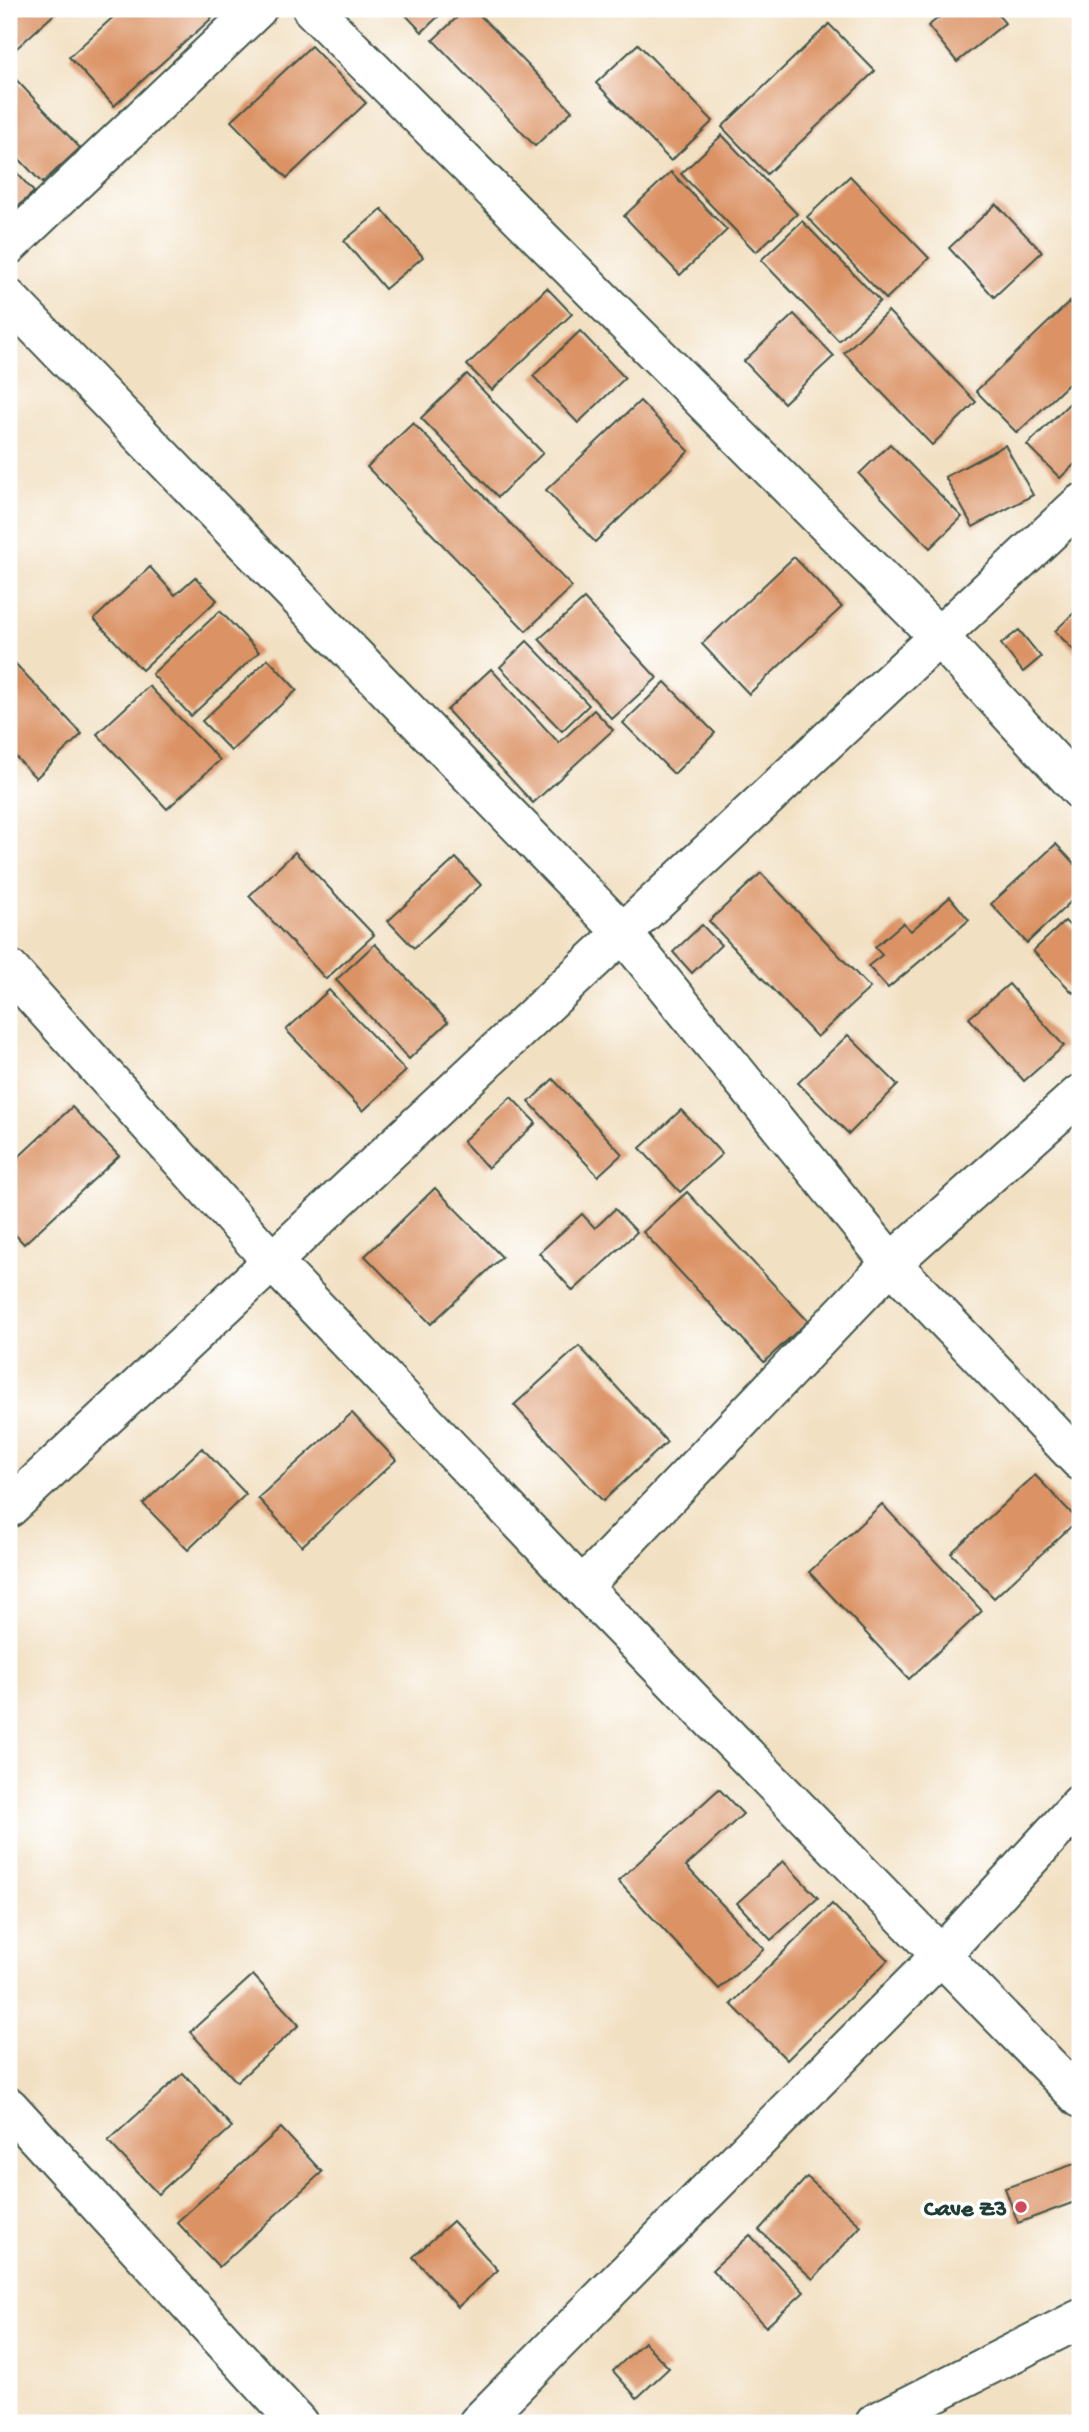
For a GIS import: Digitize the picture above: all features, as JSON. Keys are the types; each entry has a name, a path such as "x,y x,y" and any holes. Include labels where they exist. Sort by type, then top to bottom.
{"street":[{"path":"9,245 257,9"},
{"path":"312,9 939,636 1080,790"},
{"path":"9,299 623,933 891,1263 1080,1461"},
{"path":"9,1508 1080,504"},
{"path":"9,969 272,1261 582,1587 1080,2098"},
{"path":"582,1587 891,1263 1080,1094"},
{"path":"478,2423 942,1954 1080,1804"},
{"path":"9,2107 298,2423"},
{"path":"875,2423 1080,2319"}],"building":[{"path":"9,9 60,9 9,55"},
{"path":"122,9 204,9 212,18 114,106 69,57"},
{"path":"400,9 446,9 422,32"},
{"path":"466,9 474,9 572,111 535,146 433,40"},
{"path":"950,9 993,9 1005,23 957,62 928,26"},
{"path":"829,24 875,71 767,174 722,127"},
{"path":"638,44 713,121 671,161 596,83"},
{"path":"311,46 366,103 287,178 231,121"},
{"path":"9,72 80,148 42,183 9,148"},
{"path":"722,135 797,214 756,252 681,174"},
{"path":"9,164 34,192 9,214"},
{"path":"671,172 727,230 680,275 624,216"},
{"path":"850,176 929,258 886,299 807,217"},
{"path":"996,204 1042,252 994,297 949,248"},
{"path":"382,209 423,257 385,289 344,241"},
{"path":"802,221 880,301 839,341 761,260"},
{"path":"547,288 572,314 492,390 467,365"},
{"path":"1075,297 1080,302 1080,373 1017,433 976,391"},
{"path":"888,311 976,402 932,445 844,353"},
{"path":"794,314 834,356 784,403 744,361"},
{"path":"580,331 625,378 578,423 533,376"},
{"path":"467,374 543,453 498,497 421,418"},
{"path":"1080,393 1080,459 1060,478 1027,445"},
{"path":"640,401 689,451 595,542 546,490"},
{"path":"413,423 572,587 526,631 367,467"},
{"path":"890,444 962,517 930,548 859,474"},
{"path":"1005,445 1033,495 973,527 945,477"},
{"path":"794,557 842,607 749,694 702,644"},
{"path":"150,567 175,595 195,577 217,600 142,670 94,619"},
{"path":"584,599 657,678 612,719 539,639"},
{"path":"1080,607 1080,657 1055,631"},
{"path":"220,611 259,652 191,716 152,674"},
{"path":"1019,630 1041,657 1023,672 1001,644"},
{"path":"527,641 589,705 562,731 500,667"},
{"path":"9,657 82,734 36,778 9,750"},
{"path":"268,659 297,690 231,751 202,721"},
{"path":"491,669 559,743 594,710 613,730 533,803 447,710"},
{"path":"665,682 715,733 674,774 623,723"},
{"path":"149,686 220,760 167,809 97,734"},
{"path":"1056,844 1080,870 1080,893 1027,943 991,904"},
{"path":"295,852 374,935 326,979 249,896"},
{"path":"456,858 481,885 414,948 388,921"},
{"path":"761,873 870,988 817,1037 709,921"},
{"path":"950,897 969,920 888,988 868,966 882,955 875,947 903,923 911,931"},
{"path":"1065,921 1073,929 1080,923 1080,986 1073,993 1033,951"},
{"path":"702,925 721,945 692,973 673,952"},
{"path":"375,944 448,1022 409,1059 336,980"},
{"path":"1009,984 1064,1046 1024,1081 969,1018"},
{"path":"329,990 406,1071 363,1111 286,1030"},
{"path":"848,1035 898,1085 849,1134 798,1083"},
{"path":"553,1079 622,1154 598,1176 529,1102"},
{"path":"511,1097 536,1123 488,1168 463,1141"},
{"path":"72,1107 119,1156 24,1244 9,1228 9,1166"},
{"path":"681,1110 722,1154 680,1192 640,1148"},
{"path":"435,1188 502,1257 431,1324 365,1256"},
{"path":"687,1192 808,1321 764,1362 643,1232"},
{"path":"615,1209 637,1232 573,1291 539,1253 582,1214 595,1228"},
{"path":"579,1346 667,1442 603,1501 514,1405"},
{"path":"352,1413 396,1460 302,1546 258,1498"},
{"path":"202,1448 246,1494 188,1550 143,1504"},
{"path":"1035,1475 1078,1520 994,1598 951,1553"},
{"path":"882,1504 982,1611 909,1679 809,1572"},
{"path":"719,1789 743,1814 686,1866 764,1949 719,1989 618,1881"},
{"path":"783,1861 818,1898 771,1940 737,1903"},
{"path":"832,1904 888,1960 787,2060 731,2004"},
{"path":"253,1975 299,2025 237,2082 190,2032"},
{"path":"183,2073 232,2127 158,2194 108,2141"},
{"path":"281,2128 322,2172 219,2267 177,2222"},
{"path":"1077,2163 1080,2200 1018,2223 1005,2188"},
{"path":"807,2177 861,2226 813,2279 759,2230"},
{"path":"453,2221 498,2270 458,2307 413,2257"},
{"path":"750,2235 804,2292 766,2327 712,2270"},
{"path":"644,2342 669,2368 637,2398 613,2371"}],"place":[{"name":"Cave Z3","path":"1021,2207"}]}
